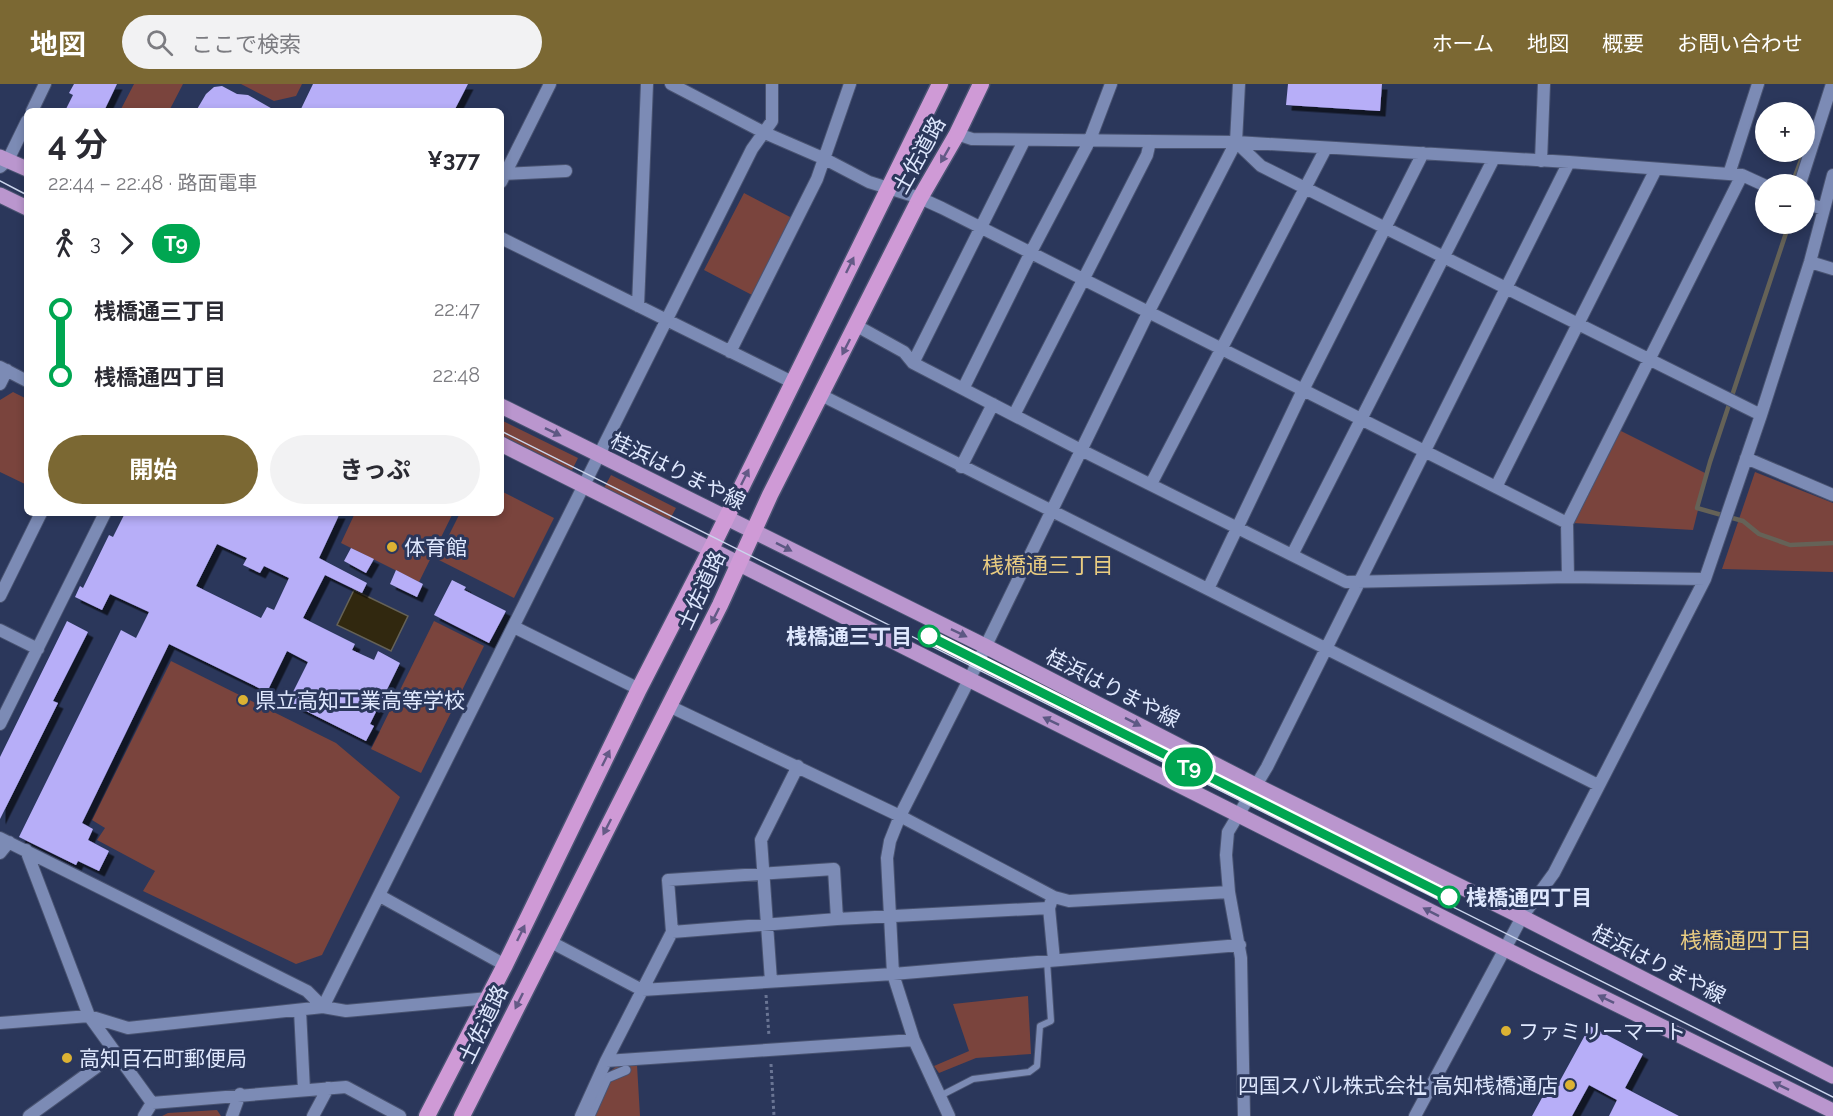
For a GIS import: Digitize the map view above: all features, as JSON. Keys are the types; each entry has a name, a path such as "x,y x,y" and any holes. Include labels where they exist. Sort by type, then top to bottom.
{"highway":[{"name":"土佐道路","path":"427,1116 489,998 639,689 711,549 940,84"},
{"name":"土佐道路","path":"462,1116 720,604 753,531 920,198 957,134 981,84"}],"main road":[{"path":"2,161 24,168"},
{"path":"0,195 24,207"},
{"name":"桂浜はりまや線","path":"504,407 985,646 1255,786 1522,917 1833,1076"},
{"path":"504,446 1833,1112"}],"street":[{"path":"33,108 45,84"},
{"path":"504,176 550,84"},
{"path":"639,306 647,84"},
{"path":"671,84 869,182 920,198 981,227 1567,523"},
{"path":"323,1007 752,149 772,121 772,84"},
{"path":"730,352 818,179 850,84"},
{"path":"963,389 1089,142 1112,84"},
{"path":"949,1116 914,1040 893,974 887,858 890,840 1149,311 1236,142 1239,84"},
{"path":"1541,161 1544,84"},
{"path":"1568,577 1567,523 1736,175 1758,84"},
{"path":"1803,174 1832,84"},
{"path":"2,161 24,126"},
{"path":"957,134 972,139 1236,142 1423,153 1736,175 1755,182"},
{"path":"913,363 1024,141"},
{"path":"1014,416 1085,280 1147,155 1150,142"},
{"path":"1236,142 1261,166 1444,255 1761,415"},
{"path":"1150,484 1326,148"},
{"path":"1208,589 1236,526 1303,390 1423,153"},
{"path":"1292,555 1494,158"},
{"path":"1244,1116 1240,945 1229,892 1226,855 1228,832 1267,767 1569,162"},
{"path":"1496,487 1577,322 1656,169"},
{"path":"504,178 566,171"},
{"path":"1415,1116 1522,917 1554,873 1705,579 1810,262 1833,175"},
{"path":"1815,206 1823,209"},
{"path":"504,239 792,382"},
{"path":"1810,262 1833,269"},
{"path":"857,326 904,352 913,363 1014,416 1346,582 1359,584 1377,580 1568,577 1705,579"},
{"path":"0,384 3,369 24,380"},
{"path":"821,395 1598,785"},
{"path":"961,466 993,404"},
{"path":"1746,458 1833,495"},
{"path":"0,596 40,516"},
{"path":"0,724 104,516"},
{"path":"514,627 639,689"},
{"path":"0,630 38,649"},
{"path":"669,706 900,816 1051,902"},
{"path":"771,981 761,840 798,766"},
{"path":"0,853 5,840 307,991 323,1007"},
{"path":"26,850 89,1016 152,1103"},
{"path":"581,1116 606,1061 672,932 668,880 834,869 837,919"},
{"path":"672,932 1051,902 1229,892"},
{"path":"380,896 505,965"},
{"path":"1051,902 1051,961"},
{"path":"549,940 642,990 893,974 1240,945"},
{"path":"0,1023 89,1016 128,1028 323,1007 346,1011 489,998"},
{"path":"300,1010 304,1090"},
{"path":"606,1061 914,1040"},
{"path":"29,1116 116,1053"},
{"path":"590,1116 607,1078 626,1070"},
{"path":"152,1103 345,1087 400,1116"},
{"path":"313,1116 328,1088"},
{"path":"232,1116 240,1094"},
{"path":"144,1116 152,1103"}],"lane":[{"path":"940,1096 973,1078 1029,1072 1038,1066 1040,1026 1051,1021 1051,961"}],"shaded area":[{"path":"134,84 183,84 171,108 122,108"},
{"path":"241,84 302,84 296,96 274,101"},
{"path":"744,193 792,218 752,295 704,270"},
{"path":"13,392 24,398 24,484 0,472 0,400"},
{"path":"504,421 578,458 572,470 504,436"},
{"path":"1619,430 1707,474 1693,530 1573,523"},
{"path":"1755,472 1833,503 1833,572 1722,569"},
{"path":"611,475 676,508 669,521 604,488"},
{"path":"504,493 554,518 514,598 437,559 458,516 504,516"},
{"name":"体育館","path":"354,516 452,516 419,582 341,543"},
{"path":"354,590 408,616 391,651 337,625"},
{"path":"434,621 484,646 421,773 371,749"},
{"path":"171,661 336,743 400,797 322,955 296,964 143,891 155,871 97,840 105,828 92,820"},
{"path":"1028,996 1031,1054 976,1058 939,1073 934,1066 969,1051 953,1004"},
{"path":"637,1065 640,1116 590,1116 609,1072 617,1066"},
{"path":"217,1110 221,1116 162,1116 168,1113"}],"building":[{"path":"74,84 117,84 105,108 66,108 73,95 69,93"},
{"path":"313,84 468,84 456,108 301,108"},
{"path":"1288,84 1382,84 1380,111 1286,105"},
{"path":"222,86 237,94 248,95 271,108 198,108 206,94 214,87"},
{"path":"124,516 339,516 319,558 367,583 362,593 325,575 303,618 355,644 352,650 374,660 378,651 400,663 370,724 374,726 366,741 288,702 308,662 287,651 267,692 169,644 82,823 93,829 88,840 109,851 99,871 78,861 76,865 19,837 121,630 136,638 149,612 110,594 102,610 75,597 80,586 83,588 109,535 113,537","holes":["217,544 247,558 243,565 260,573 264,566 289,578 274,610 267,607 261,618 196,586"]},
{"path":"351,548 374,559 366,573 344,561"},
{"path":"396,570 423,584 417,597 390,584"},
{"path":"452,580 466,587 464,590 506,611 489,643 434,615"},
{"path":"67,621 88,632 53,701 58,703 0,819 0,757"},
{"path":"1590,1026 1643,1054 1625,1088 1679,1116 1609,1116 1617,1100 1589,1085 1572,1116 1532,1116 1549,1085 1556,1088"}],"waterway":[{"path":"1796,174 1800,162"},
{"path":"1786,234 1697,508 1743,521 1759,534 1790,545 1833,543"}],"tram line":[{"path":"0,181 24,193"},
{"path":"504,432 1833,1097"},
{"name":"T9","path":"929,636 1449,897"}],"place":[{"name":"体育館","path":"392,547"},
{"name":"桟橋通三丁目","path":"929,636"},
{"name":"県立高知工業高等学校","path":"243,700"},
{"name":"桟橋通四丁目","path":"1449,897"},
{"name":"ファミリーマート","path":"1506,1031"},
{"name":"高知百石町郵便局","path":"67,1058"},
{"name":"四国スバル株式会社 高知桟橋通店","path":"1570,1085"}],"district":[{"name":"桟橋通三丁目","path":"1048,565"},
{"name":"桟橋通四丁目","path":"1746,940"}]}
